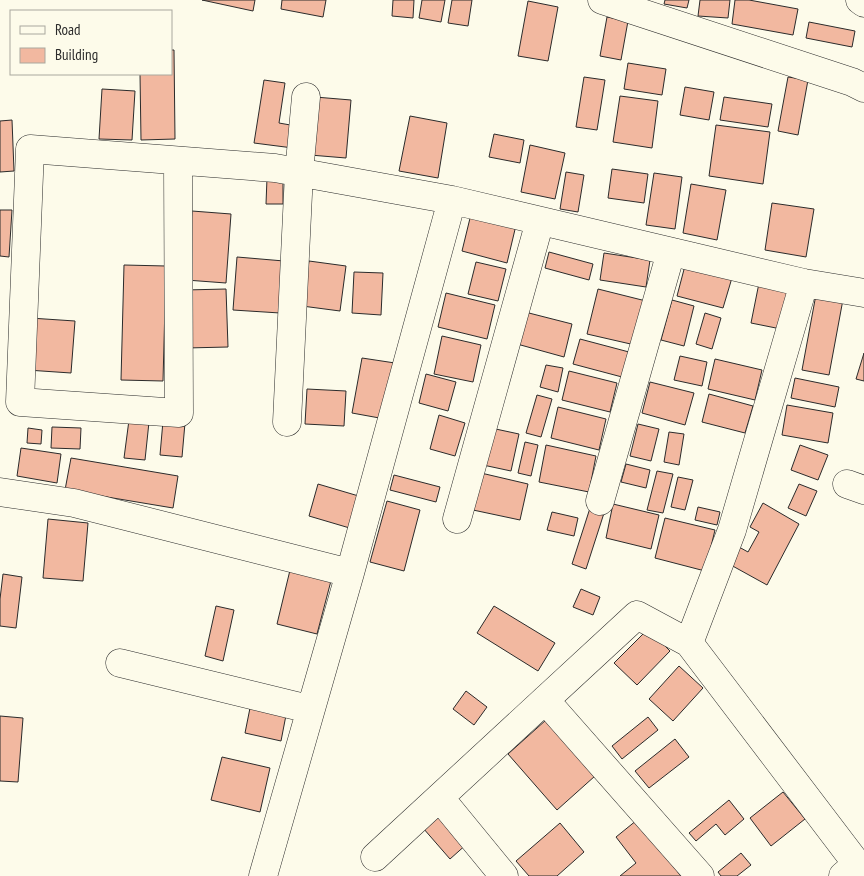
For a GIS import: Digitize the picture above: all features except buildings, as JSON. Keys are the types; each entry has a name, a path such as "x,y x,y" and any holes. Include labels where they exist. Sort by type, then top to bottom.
{"street":[{"path":"602,0 852,82 864,88"},
{"path":"860,0 864,4"},
{"path":"286,422 299,173 306,97"},
{"path":"178,161 179,413 20,402 30,149 275,168 452,200 804,283 864,293"},
{"path":"263,876 309,709 350,573 452,200"},
{"path":"457,519 540,221"},
{"path":"600,501 671,252"},
{"path":"689,643 732,530 804,283"},
{"path":"0,492 74,504 350,573"},
{"path":"375,857 637,615 689,643 854,872"},
{"path":"120,663 309,709"},
{"path":"545,700 700,876"},
{"path":"440,798 504,876"}]}
